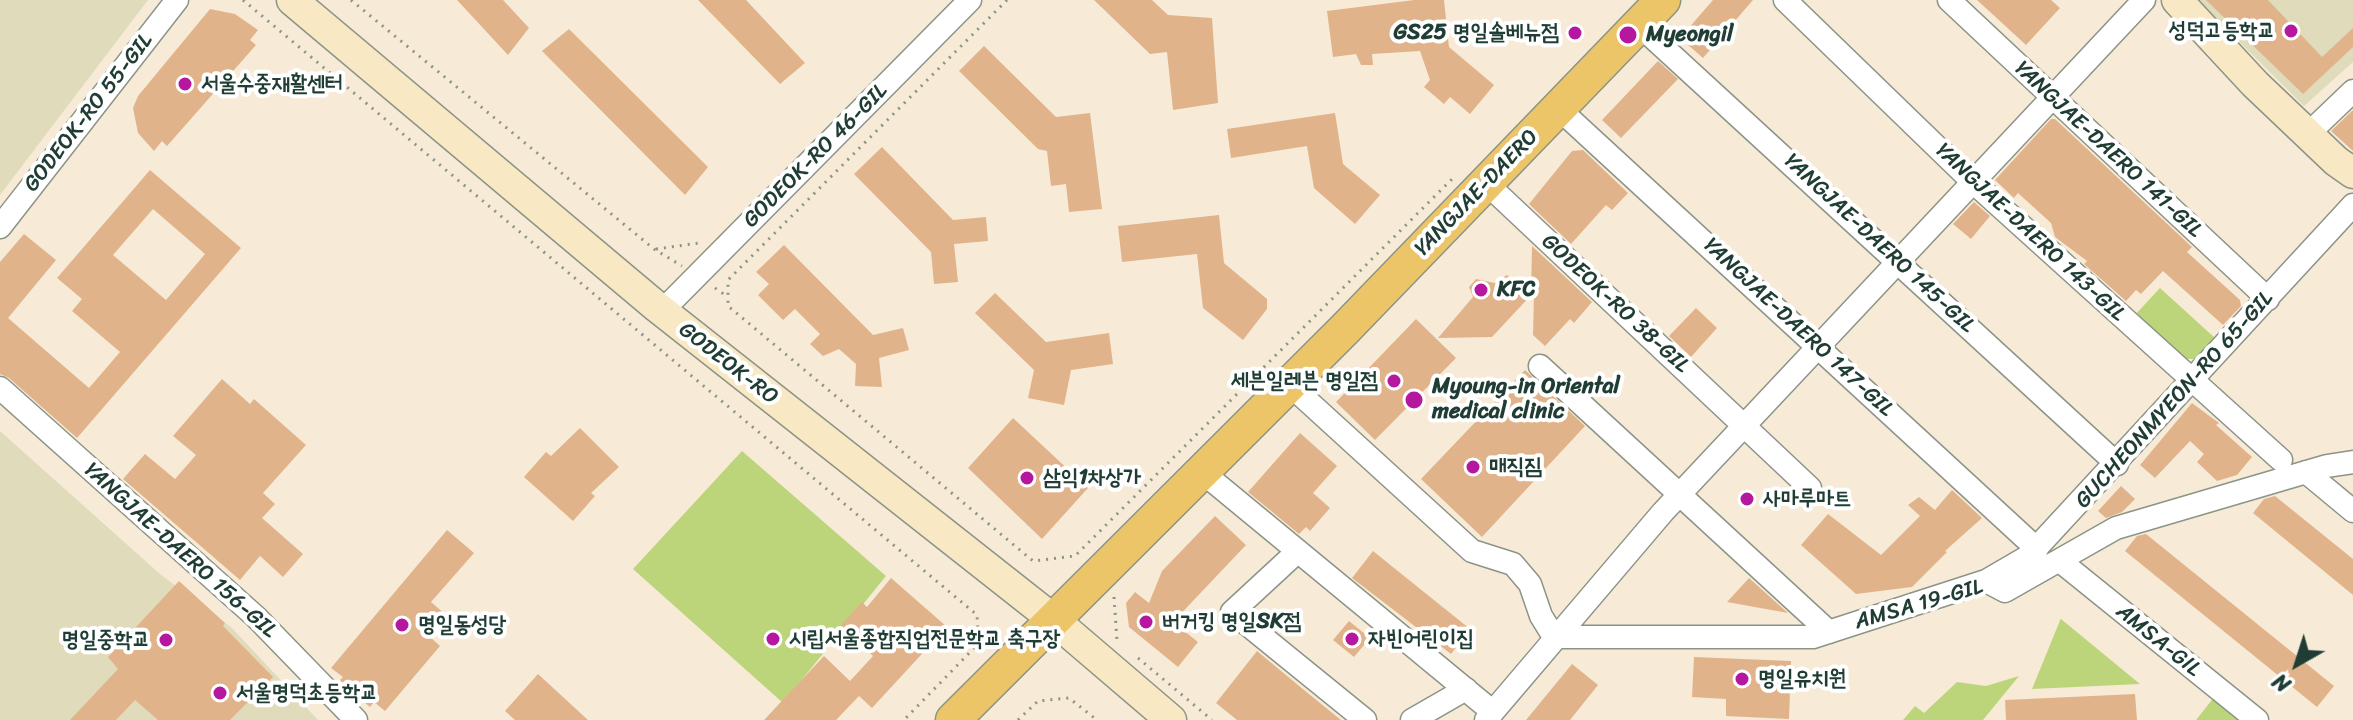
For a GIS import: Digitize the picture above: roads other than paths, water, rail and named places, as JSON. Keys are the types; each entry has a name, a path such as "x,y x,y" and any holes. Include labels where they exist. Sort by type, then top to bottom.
{"main road":[{"name":"GODEOK-RO","path":"292,0 662,311 1054,620 1171,720"},
{"name":"YANGJAE-DAERO","path":"953,720 1290,385 1471,179 1558,108 1663,0"},
{"path":"2177,0 2307,135 2353,173"}],"street":[{"name":"GODEOK-RO 55-GIL","path":"0,227 177,0"},
{"name":"GODEOK-RO 46-GIL","path":"662,311 970,0"},
{"name":"YANGJAE-DAERO 143-GIL","path":"1785,0 1973,182 2191,383 2281,460"},
{"name":"YANGJAE-DAERO 141-GIL","path":"1949,0 2268,299"},
{"path":"1202,472 1466,689 1489,716 1679,494 2144,0"},
{"name":"YANGJAE-DAERO 145-GIL","path":"1639,25 2117,464"},
{"path":"2307,135 2353,91"},
{"name":"YANGJAE-DAERO 147-GIL","path":"1558,108 2037,549"},
{"name":"GODEOK-RO 38-GIL","path":"1471,179 1810,488"},
{"name":"GUCHEONMYEON-RO 65-GIL","path":"1986,581 2037,549 2353,205"},
{"path":"1540,366 1829,632"},
{"path":"1290,385 1472,551 1513,564 1530,584 1541,616 1554,637"},
{"name":"YANGJAE-DAERO 156-GIL","path":"0,388 256,617 356,720"},
{"name":"AMSA 19-GIL","path":"1554,637 1813,637 1986,581 2005,591 2116,528 2306,472 2353,462"},
{"path":"2306,472 2353,511"},
{"path":"1298,551 1232,612 1365,720"},
{"name":"AMSA-GIL","path":"2060,561 2257,720"},
{"path":"1412,720 1466,689"}],"place":[{"name":"성덕고등학교","path":"2291,31"},
{"name":"GS25 명일솔베뉴점","path":"1575,33"},
{"name":"Myeongil","path":"1628,35"},
{"name":"서울수중재활센터","path":"185,84"},
{"name":"KFC","path":"1481,290"},
{"name":"세븐일레븐 명일점","path":"1394,381"},
{"name":"Myoung-in Oriental medical clinic","path":"1414,400"},
{"name":"매직짐","path":"1473,467"},
{"name":"삼익1차상가","path":"1027,478"},
{"name":"사마루마트","path":"1747,499"},
{"name":"버거킹 명일SK점","path":"1146,622"},
{"name":"명일동성당","path":"402,625"},
{"name":"시립서울종합직업전문학교 축구장","path":"773,639"},
{"name":"자빈어린이집","path":"1352,639"},
{"name":"명일중학교","path":"166,640"},
{"name":"명일유치원","path":"1742,679"},
{"name":"서울명덕초등학교","path":"220,693"}]}
